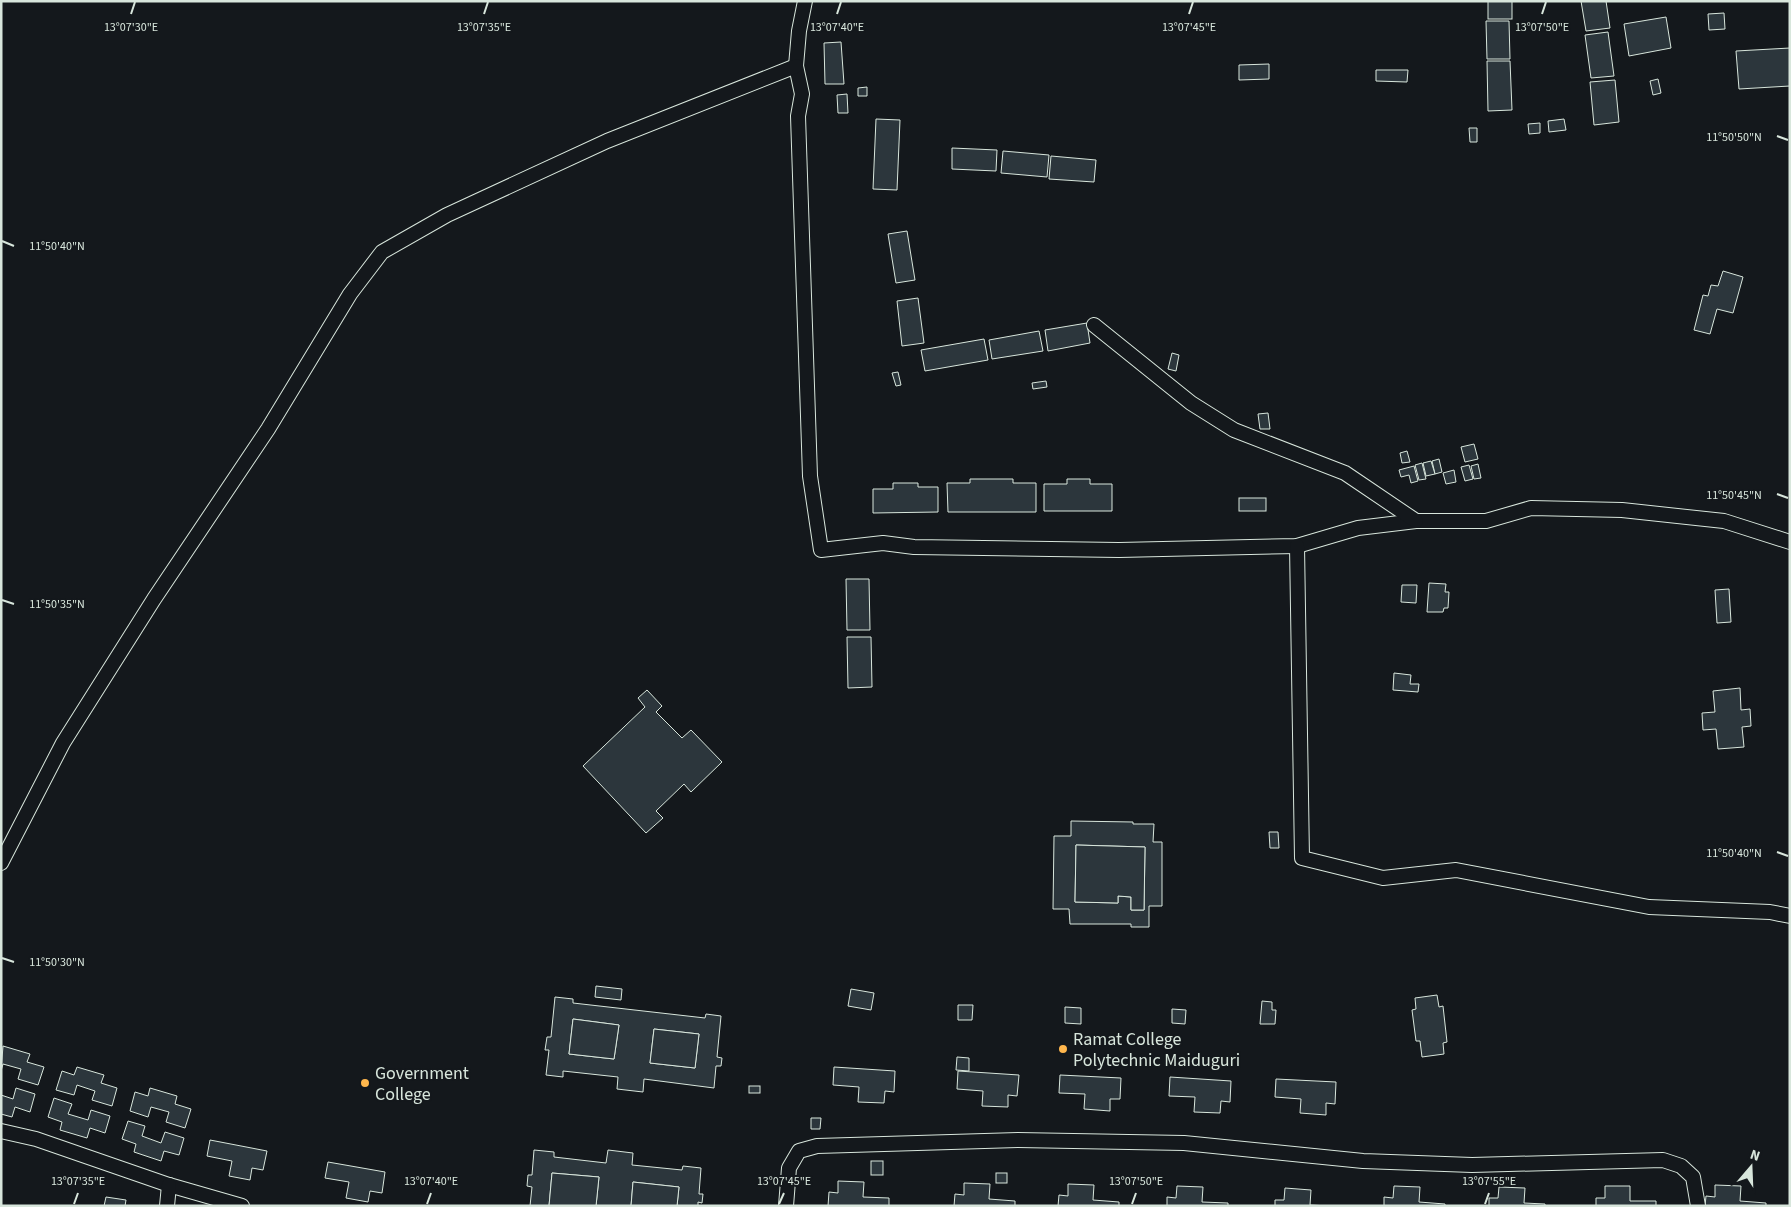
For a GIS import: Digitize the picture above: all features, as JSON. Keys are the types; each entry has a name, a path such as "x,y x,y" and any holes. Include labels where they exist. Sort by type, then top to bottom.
{"street":[{"path":"805,1 799,30 796,66 802,94 798,116 810,476 821,550 883,543 914,547 1119,550 1298,546 1358,528 1416,521 1486,521 1531,508 1622,510 1724,520 1790,542"},
{"path":"1,863 63,743 154,599 268,429 350,294 382,252 447,215 607,141 796,66"},
{"path":"1094,325 1191,403 1234,430 1344,473 1416,521"},
{"path":"1298,546 1302,858 1382,878 1456,870 1649,907 1770,912 1790,916"},
{"path":"1,1131 36,1139 168,1185 242,1206"},
{"path":"786,1206 789,1168 799,1151 817,1146 1018,1140 1184,1143 1363,1161 1462,1165 1663,1160 1681,1166 1693,1176 1698,1206"},
{"path":"166,1206 168,1185"}],"building":[{"path":"1488,1 1512,1 1512,19 1488,19"},
{"path":"1581,1 1606,1 1610,28 1586,31"},
{"path":"1724,13 1725,29 1709,30 1708,14"},
{"path":"1666,17 1671,48 1629,56 1624,24"},
{"path":"1486,21 1509,21 1510,59 1487,59"},
{"path":"1608,32 1614,76 1591,78 1585,35"},
{"path":"841,42 844,84 825,84 824,43"},
{"path":"1790,48 1790,86 1739,89 1736,51"},
{"path":"1487,61 1510,61 1512,110 1488,111"},
{"path":"1269,64 1269,79 1239,80 1239,65"},
{"path":"1376,70 1408,70 1407,82 1376,81"},
{"path":"1658,79 1661,93 1653,95 1650,81"},
{"path":"1615,80 1619,122 1594,125 1590,82"},
{"path":"867,87 867,96 858,96 858,88"},
{"path":"847,94 848,113 838,113 837,95"},
{"path":"876,119 900,120 897,190 873,189"},
{"path":"1564,119 1566,130 1549,132 1548,121"},
{"path":"1540,123 1540,133 1529,134 1528,124"},
{"path":"1469,128 1477,128 1477,142 1470,142"},
{"path":"952,148 997,150 996,171 952,169"},
{"path":"1003,151 1049,155 1047,177 1001,173"},
{"path":"1051,156 1096,160 1094,182 1049,179"},
{"path":"907,231 915,280 896,283 888,234"},
{"path":"1723,271 1743,277 1733,313 1717,309 1710,334 1694,330 1703,295 1708,296 1711,285 1718,286"},
{"path":"918,298 924,343 902,346 897,301"},
{"path":"1087,323 1090,343 1048,351 1045,330"},
{"path":"1039,331 1043,351 992,359 989,340"},
{"path":"984,339 988,360 925,371 921,350"},
{"path":"1172,353 1179,355 1176,371 1168,369"},
{"path":"898,372 901,385 896,386 892,373"},
{"path":"1046,381 1047,387 1033,389 1032,383"},
{"path":"1268,413 1270,429 1260,429 1258,414"},
{"path":"1474,444 1478,459 1465,462 1461,447"},
{"path":"1407,451 1410,462 1402,463 1400,453"},
{"path":"1439,459 1442,472 1435,474 1432,461"},
{"path":"1431,461 1435,474 1426,476 1423,463"},
{"path":"1422,463 1426,479 1419,480 1415,465"},
{"path":"1478,464 1481,478 1474,479 1471,466"},
{"path":"1469,465 1473,479 1465,481 1461,467"},
{"path":"1414,466 1418,481 1411,483 1409,475 1401,477 1399,470"},
{"path":"1454,470 1456,482 1446,484 1443,473"},
{"path":"970,479 1013,479 1013,483 1036,483 1036,512 948,512 947,483 970,483"},
{"path":"1067,479 1090,479 1090,484 1112,484 1112,511 1044,511 1044,484 1067,484"},
{"path":"893,483 918,483 918,487 938,487 938,512 873,513 873,489 893,489"},
{"path":"1239,498 1266,498 1266,511 1239,511"},
{"path":"846,579 869,579 870,630 847,630"},
{"path":"1429,583 1446,584 1445,592 1449,592 1448,608 1444,608 1443,612 1427,612"},
{"path":"1402,585 1417,585 1416,603 1401,602"},
{"path":"1729,589 1731,622 1717,623 1715,590"},
{"path":"847,637 871,637 872,687 848,688"},
{"path":"1394,673 1411,675 1410,684 1419,684 1418,692 1393,690"},
{"path":"1740,688 1741,710 1750,709 1751,726 1742,727 1744,747 1718,749 1716,729 1703,730 1702,713 1715,712 1713,691"},
{"path":"647,690 662,706 656,712 682,738 691,730 722,762 691,792 684,784 656,811 663,818 646,833 583,766 645,707 638,698"},
{"path":"1071,821 1154,824 1153,842 1162,842 1162,906 1149,906 1149,927 1131,927 1131,924 1070,924 1069,909 1053,909 1054,836 1071,836","holes":["1076,845 1145,847 1144,910 1131,910 1131,897 1118,896 1118,903 1075,902"]},
{"path":"1269,832 1278,832 1279,848 1270,848"},
{"path":"1076,845 1145,847 1144,910 1131,910 1131,897 1118,896 1118,903 1075,902"},
{"path":"596,986 622,989 621,1000 595,997"},
{"path":"851,989 874,993 871,1010 848,1006"},
{"path":"1437,995 1439,1007 1443,1006 1447,1042 1443,1043 1444,1054 1422,1057 1420,1041 1416,1041 1412,1010 1416,1009 1415,998"},
{"path":"555,997 573,999 573,1003 705,1018 706,1014 721,1016 717,1057 722,1058 721,1066 716,1066 714,1088 644,1079 643,1092 617,1089 618,1077 563,1071 563,1077 546,1075 549,1050 545,1050 547,1037 551,1037","holes":["573,1019 619,1025 614,1059 569,1054","654,1029 699,1034 695,1068 650,1063"]},
{"path":"1262,1001 1272,1002 1272,1010 1276,1010 1275,1024 1260,1024"},
{"path":"958,1005 973,1005 972,1020 958,1020"},
{"path":"1065,1007 1081,1008 1081,1024 1065,1023"},
{"path":"1172,1009 1186,1010 1185,1024 1172,1023"},
{"path":"573,1019 619,1025 614,1059 569,1054"},
{"path":"654,1029 699,1034 695,1068 650,1063"},
{"path":"3,1046 30,1054 27,1062 44,1067 38,1085 18,1079 21,1069 3,1064 1,1071"},
{"path":"957,1057 969,1058 969,1071 956,1070"},
{"path":"77,1067 104,1075 101,1083 117,1088 112,1106 92,1100 95,1091 77,1085 74,1095 56,1090 62,1071 74,1075"},
{"path":"834,1067 895,1071 894,1092 885,1091 884,1103 858,1102 859,1087 833,1085"},
{"path":"958,1071 1019,1075 1017,1096 1008,1095 1008,1107 982,1106 983,1091 957,1089"},
{"path":"1060,1075 1121,1078 1120,1099 1110,1099 1110,1111 1084,1109 1085,1094 1059,1093"},
{"path":"1170,1077 1231,1081 1230,1102 1221,1101 1220,1113 1194,1112 1195,1097 1169,1096"},
{"path":"1276,1079 1336,1082 1335,1104 1326,1103 1326,1115 1300,1113 1301,1099 1275,1097"},
{"path":"749,1086 760,1086 760,1093 749,1093"},
{"path":"16,1088 35,1094 30,1112 15,1107 12,1117 1,1114 1,1095 13,1099"},
{"path":"150,1088 177,1096 175,1104 191,1109 185,1128 166,1122 169,1112 151,1107 148,1117 130,1111 135,1092 148,1096"},
{"path":"54,1098 72,1104 68,1114 88,1120 91,1110 110,1116 105,1133 90,1128 87,1138 60,1130 62,1122 48,1117"},
{"path":"811,1118 821,1118 820,1129 811,1129"},
{"path":"128,1121 145,1126 142,1136 161,1143 165,1132 184,1138 179,1155 164,1151 161,1161 134,1152 136,1144 122,1139"},
{"path":"210,1140 267,1151 263,1170 252,1168 250,1180 229,1176 232,1161 207,1156"},
{"path":"534,1150 554,1152 554,1157 606,1163 608,1150 633,1153 632,1165 682,1170 683,1166 701,1168 699,1194 703,1194 702,1203 698,1202 698,1206 677,1206 679,1187 633,1182 631,1206 596,1206 599,1177 552,1173 549,1206 530,1206 532,1187 527,1186 528,1175 532,1175"},
{"path":"871,1161 883,1161 883,1175 871,1175"},
{"path":"328,1162 385,1172 382,1193 370,1191 368,1202 346,1198 349,1182 325,1178"},
{"path":"552,1173 599,1177 596,1206 549,1206"},
{"path":"996,1173 1007,1173 1007,1183 996,1183"},
{"path":"838,1181 864,1182 863,1197 889,1198 889,1206 828,1206 829,1192 838,1193"},
{"path":"633,1182 679,1187 677,1206 631,1206"},
{"path":"964,1183 990,1184 989,1199 1015,1201 1015,1206 954,1206 955,1194 964,1195"},
{"path":"1068,1184 1094,1185 1093,1200 1119,1202 1119,1206 1058,1206 1059,1195 1068,1196"},
{"path":"1715,1185 1741,1186 1740,1201 1766,1203 1766,1206 1705,1206 1706,1196 1715,1197"},
{"path":"1177,1186 1203,1187 1202,1202 1228,1203 1228,1206 1167,1206 1167,1197 1176,1198"},
{"path":"1394,1186 1420,1187 1419,1202 1445,1204 1445,1206 1384,1206 1384,1197 1393,1198"},
{"path":"1605,1186 1630,1186 1630,1201 1656,1201 1656,1206 1596,1206 1596,1198 1605,1198"},
{"path":"1499,1187 1525,1188 1524,1203 1545,1204 1545,1206 1489,1206 1489,1198 1498,1198"},
{"path":"1285,1188 1311,1190 1310,1205 1330,1206 1275,1206 1275,1200 1284,1200"},
{"path":"106,1197 126,1200 125,1206 104,1206"}],"place":[{"name":"Ramat College Polytechnic Maiduguri","path":"1063,1049"},
{"name":"Government College","path":"365,1083"}]}
